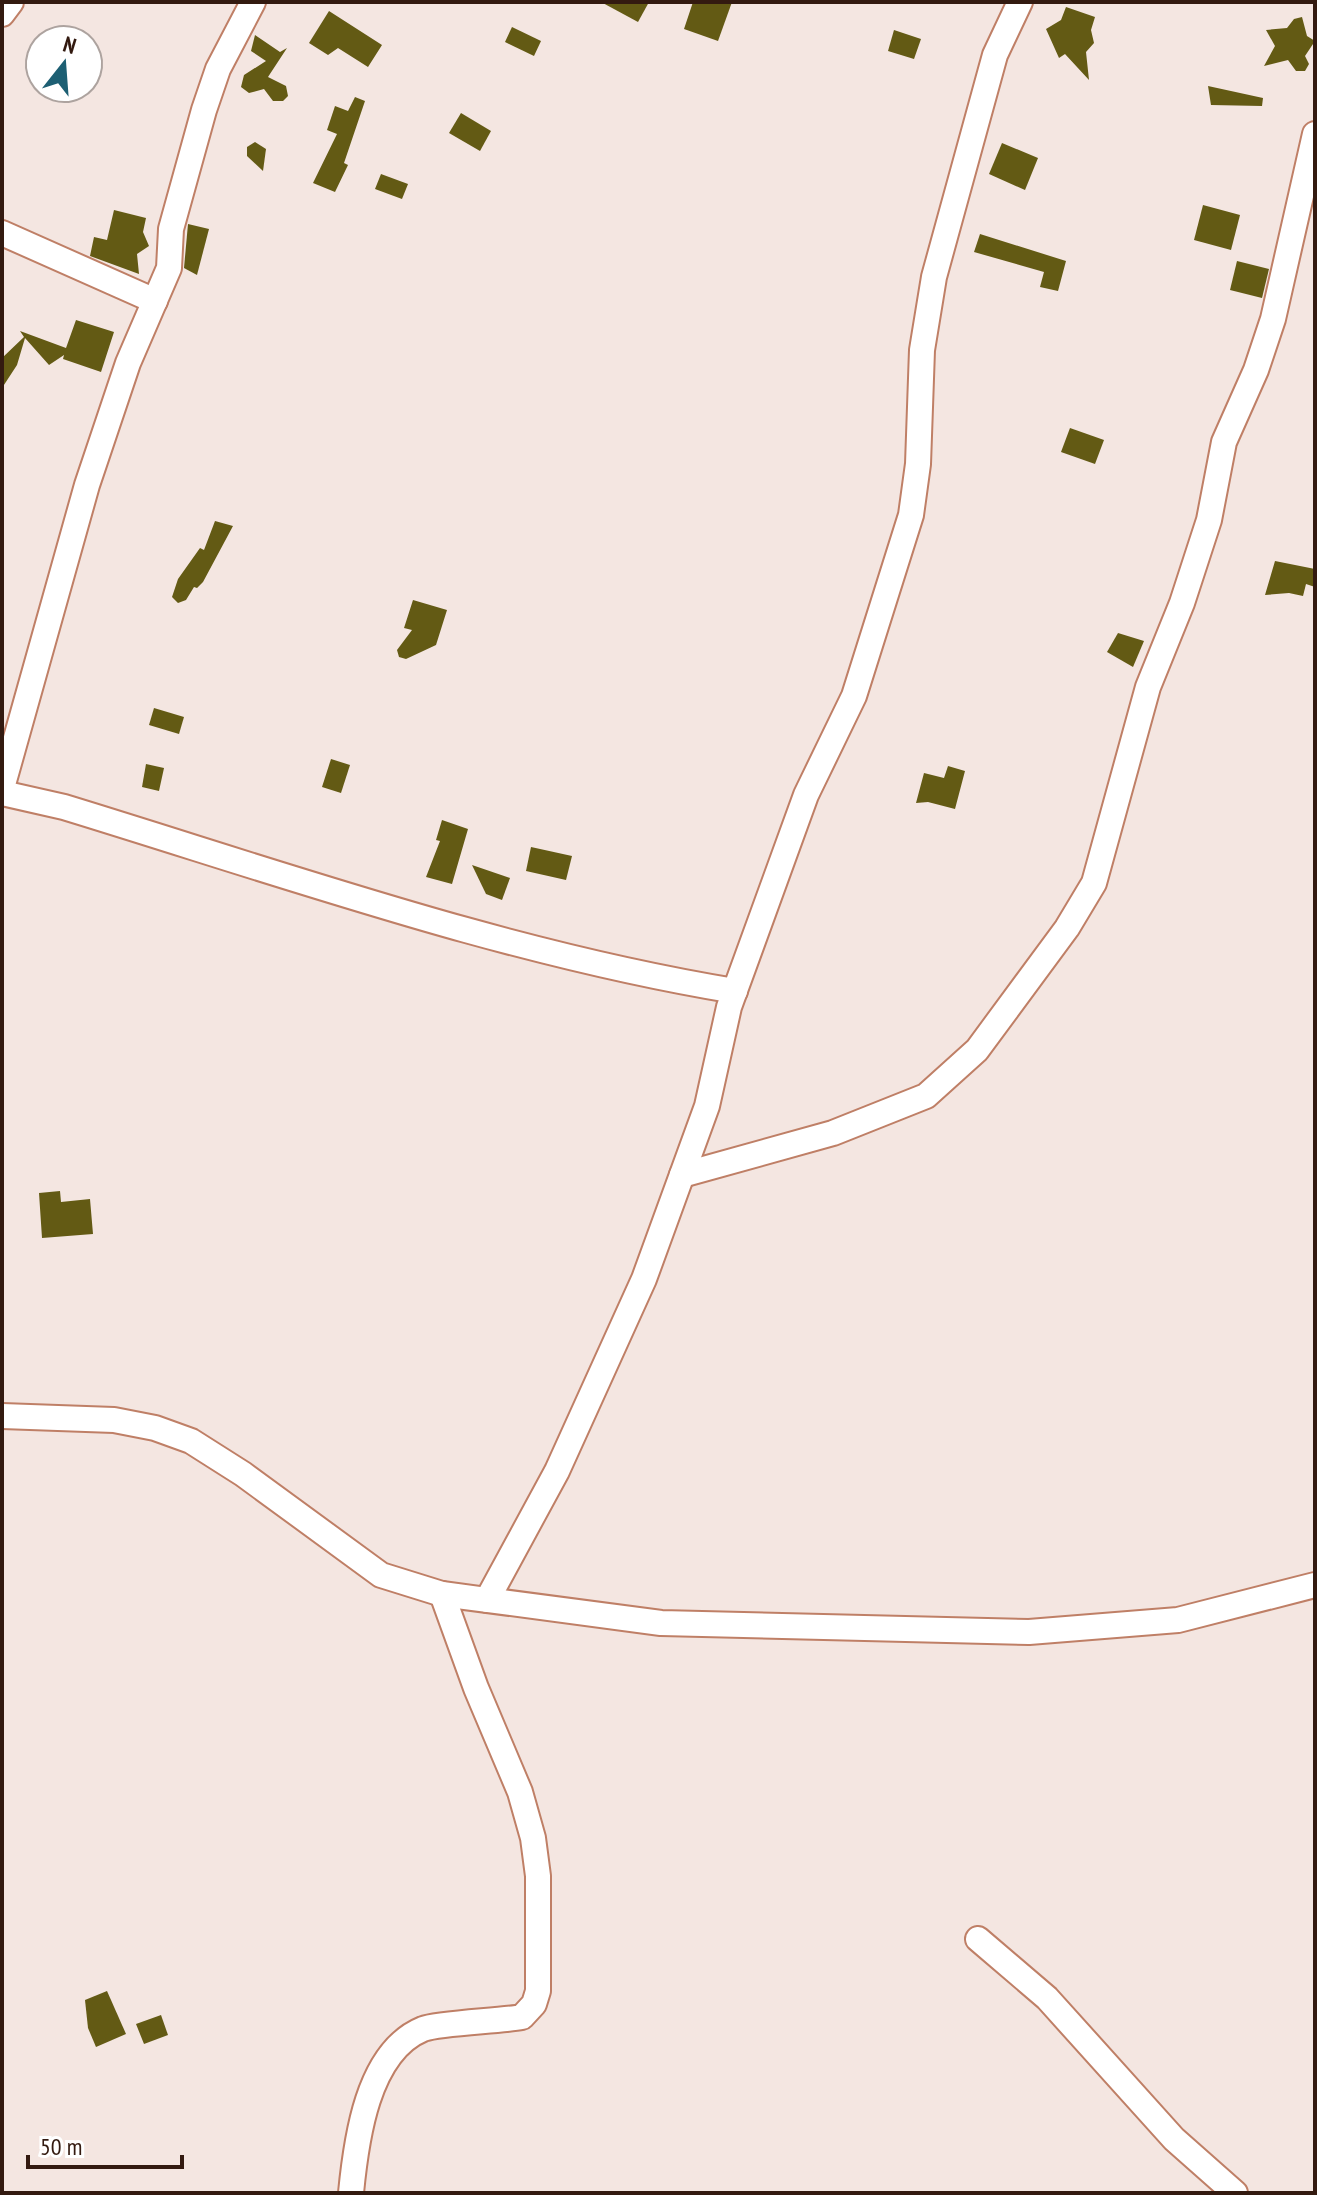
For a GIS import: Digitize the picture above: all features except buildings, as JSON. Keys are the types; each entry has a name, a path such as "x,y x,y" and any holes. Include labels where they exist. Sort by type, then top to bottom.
{"street":[{"path":"2,13 11,2"},
{"path":"253,2 218,69 204,110 171,229 169,268 128,363 87,485 2,790 540,947 665,979 735,991"},
{"path":"487,1600 557,1471 644,1279 707,1106 735,991 806,795 854,696 911,515 918,464 922,350 934,277 995,55 1020,2"},
{"path":"682,1175 833,1133 926,1096 977,1050 1067,928 1094,883 1148,687 1182,603 1209,520 1224,442 1256,370 1273,319 1315,134"},
{"path":"2,233 155,301"},
{"path":"2,1416 114,1420 155,1428 191,1441 243,1474 381,1575 442,1594 661,1623 1029,1632 1178,1620 1315,1585"},
{"path":"351,2193 357,2137 374,2086 393,2051 424,2029 522,2017 534,2004 538,1991 538,1876 533,1838 520,1792 476,1688 442,1594"},
{"path":"978,1939 1047,1998 1174,2139 1235,2193"}]}
